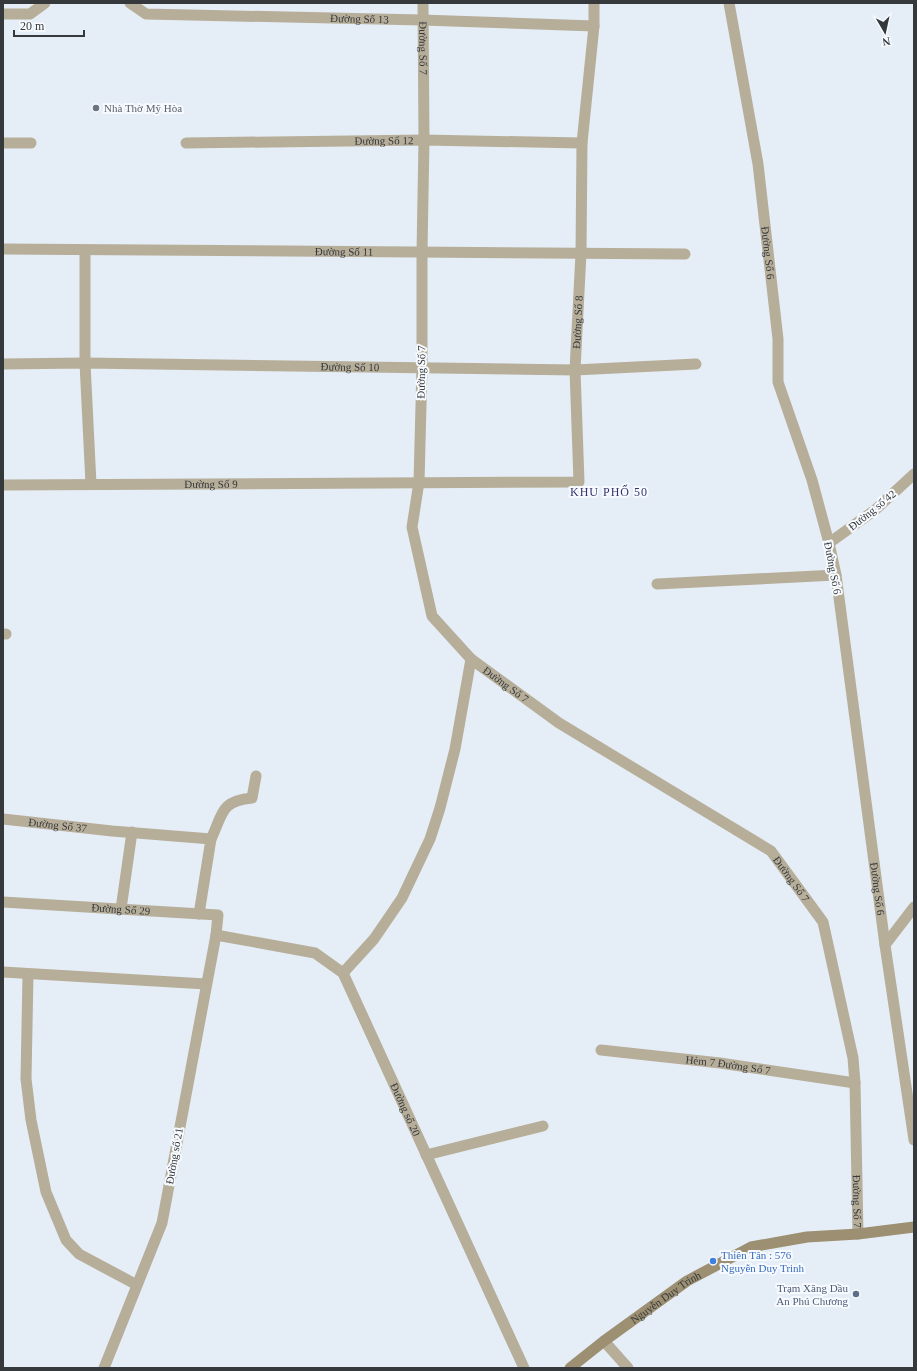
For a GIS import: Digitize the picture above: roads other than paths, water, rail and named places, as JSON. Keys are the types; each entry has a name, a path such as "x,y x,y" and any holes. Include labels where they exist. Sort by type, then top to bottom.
{"main road":[{"name":"Nguyễn Duy Trinh","path":"570,1368 687,1280 752,1247 807,1237 858,1234 914,1227"}],"street":[{"path":"3,14 30,14 45,3"},
{"name":"Đường Số 13","path":"130,3 146,14 422,20 594,26"},
{"name":"Đường Số 7","path":"423,3 424,140 422,367 419,482 412,527 432,616 471,659 559,723 771,851 823,922 853,1058 855,1083 858,1234"},
{"name":"Đường Số 8","path":"419,482 579,482 574,370 581,253 582,143 594,26 594,3"},
{"name":"Đường Số 6","path":"729,3 758,164 778,339 778,382 812,480 836,574 885,945 914,1140"},
{"name":"Đường Số 12","path":"186,143 424,140 582,143"},
{"path":"3,143 31,143"},
{"name":"Đường Số 11","path":"3,249 85,251 685,254"},
{"path":"85,251 85,364 91,484"},
{"name":"Đường Số 10","path":"3,364 422,367 574,370 696,364"},
{"name":"Đường số 42","path":"829,543 875,510 914,474"},
{"name":"Đường Số 9","path":"3,485 419,482"},
{"path":"657,584 836,574"},
{"path":"216,935 315,953 343,972 374,939 402,898 430,839 440,808 455,749 471,659"},
{"path":"199,914 211,839 220,822 223,811 230,804 240,799 252,798 256,776"},
{"name":"Đường Số 37","path":"3,819 211,839"},
{"path":"121,909 132,832"},
{"name":"Đường Số 29","path":"3,902 218,915 216,935"},
{"path":"885,945 914,907"},
{"name":"Đường số 21","path":"104,1368 162,1223 216,935"},
{"path":"3,972 206,984"},
{"name":"Đường số 20","path":"343,972 524,1368"},
{"path":"28,974 26,1080 31,1120 46,1192 66,1240 79,1254 137,1286"},
{"name":"Hẻm 7 Đường Số 7","path":"601,1050 720,1063 855,1083"},
{"path":"426,1155 543,1126"},
{"path":"604,1341 628,1368"}],"place":[{"name":"Nhà Thờ Mỹ Hòa","path":"96,108"},
{"name":"Thiên Tân : 576 Nguyễn Duy Trinh","path":"713,1261"},
{"name":"Trạm Xăng Dầu An Phú Chương","path":"856,1294"}],"district":[{"name":"KHU PHỐ 50","path":"609,492"}]}
